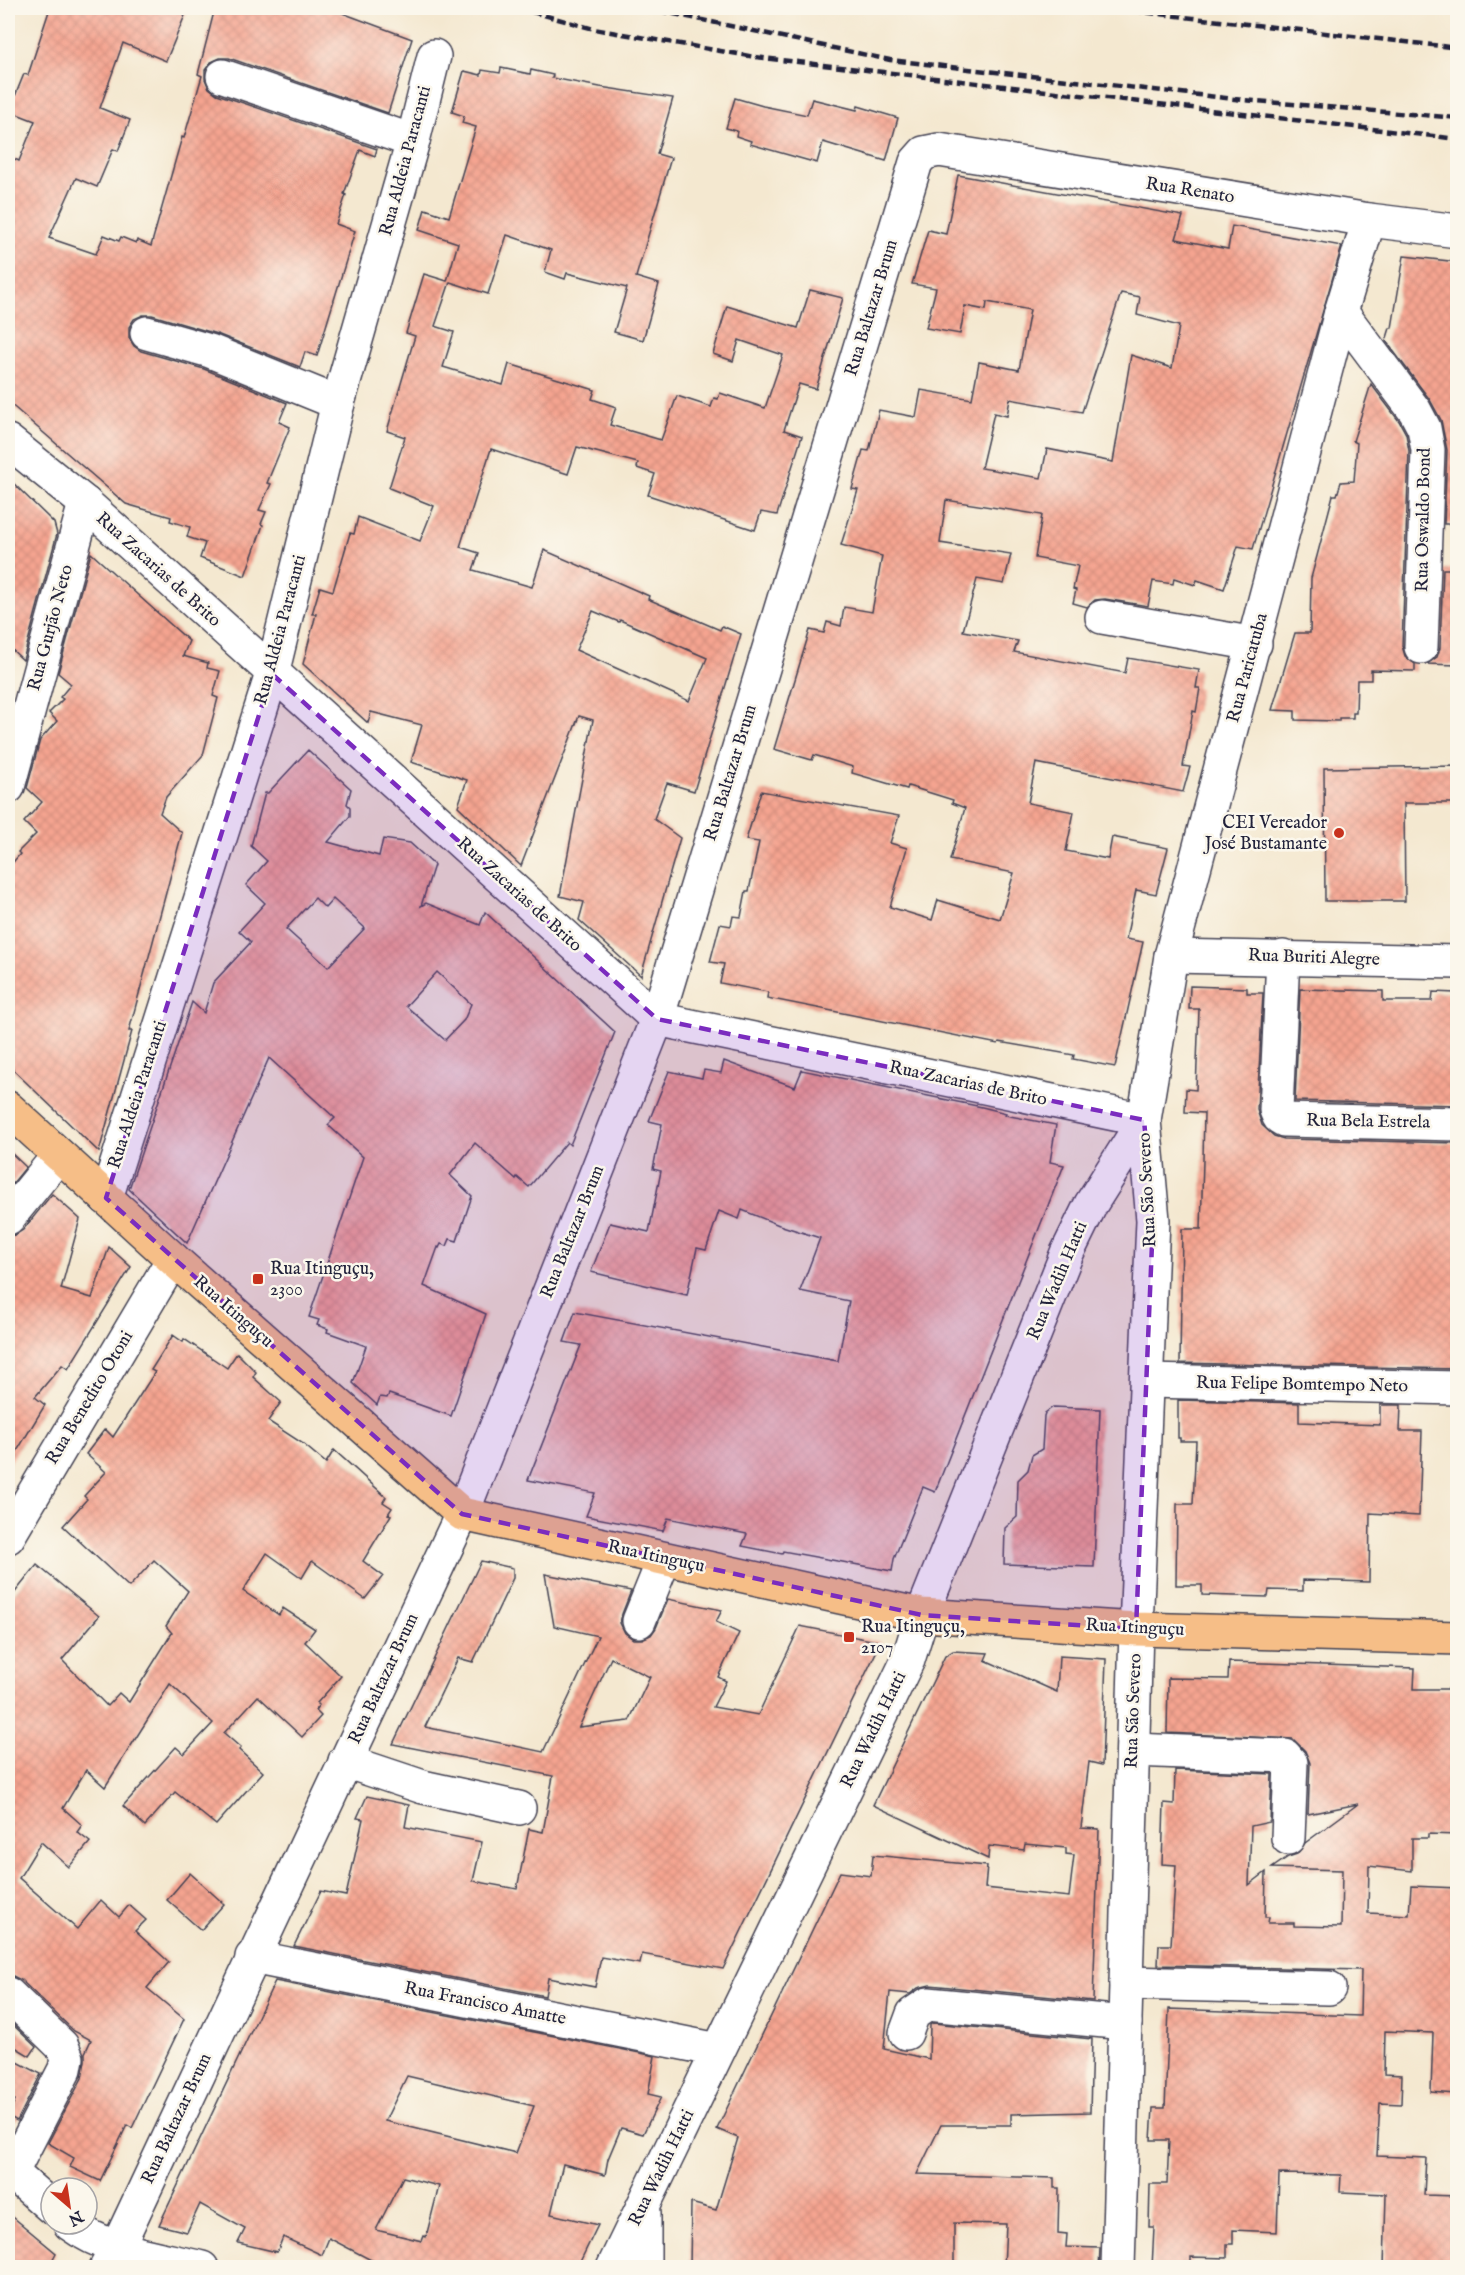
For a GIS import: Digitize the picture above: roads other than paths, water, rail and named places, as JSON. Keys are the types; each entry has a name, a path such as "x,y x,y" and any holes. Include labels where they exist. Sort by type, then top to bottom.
{"main road":[{"name":"Rua Itinguçu","path":"8,1108 173,1259 462,1514 922,1615 1136,1629 1458,1638"}],"street":[{"name":"Rua Aldeia Paracanti","path":"106,1198 272,674 338,403 413,141 434,56"},
{"path":"223,76 413,141"},
{"name":"Rua Renato","path":"924,153 939,150 1369,220 1458,231"},
{"name":"Rua Baltazar Brum","path":"111,2258 462,1514 657,1019 916,162 924,153"},
{"name":"Rua Paricatuba","path":"1144,1120 1171,956 1341,312 1369,220"},
{"name":"Rua Oswaldo Bond","path":"1341,312 1415,411 1424,428 1428,450 1421,647"},
{"path":"147,333 210,351 338,403"},
{"name":"Rua Zacarias de Brito","path":"8,441 85,503 657,1019 1144,1120"},
{"name":"Rua Gurjão Neto","path":"8,787 85,503"},
{"path":"1102,617 1255,644"},
{"name":"Rua Buriti Alegre","path":"1171,956 1458,962"},
{"name":"Rua Bela Estrela","path":"1282,957 1276,1110 1279,1117 1284,1120 1458,1124"},
{"name":"Rua São Severo","path":"1118,2268 1136,1629 1153,1220 1144,1120"},
{"name":"Rua Wadih Hatti","path":"613,2268 908,1660 922,1615 1067,1252 1091,1204 1144,1120"},
{"path":"8,1218 59,1155"},
{"name":"Rua Benedito Otoni","path":"8,1538 173,1259"},
{"name":"Rua Felipe Bomtempo Neto","path":"1147,1381 1458,1388"},
{"path":"639,1621 664,1559"},
{"path":"1133,1750 1285,1755 1291,1763 1288,1838"},
{"path":"345,1761 423,1787 519,1808"},
{"name":"Rua Francisco Amatte","path":"252,1957 718,2050"},
{"path":"1126,1983 1329,1988"},
{"path":"8,1994 62,2046 67,2058 65,2069 10,2170 39,2196"},
{"path":"906,2033 913,2013 928,2004 1125,2023"},
{"path":"644,2205 644,2268"},
{"path":"86,2236 111,2258 202,2268"}],"railway":[{"path":"518,8 594,29 755,57 1458,139"},
{"path":"646,8 890,60 1243,100 1458,118"},
{"path":"1106,8 1458,48"}],"place":[{"name":"CEI Vereador José Bustamante","path":"1339,833"},
{"name":"Rua Itinguçu, 2300","path":"258,1279"},
{"name":"Rua Itinguçu, 2107","path":"849,1637"}]}
